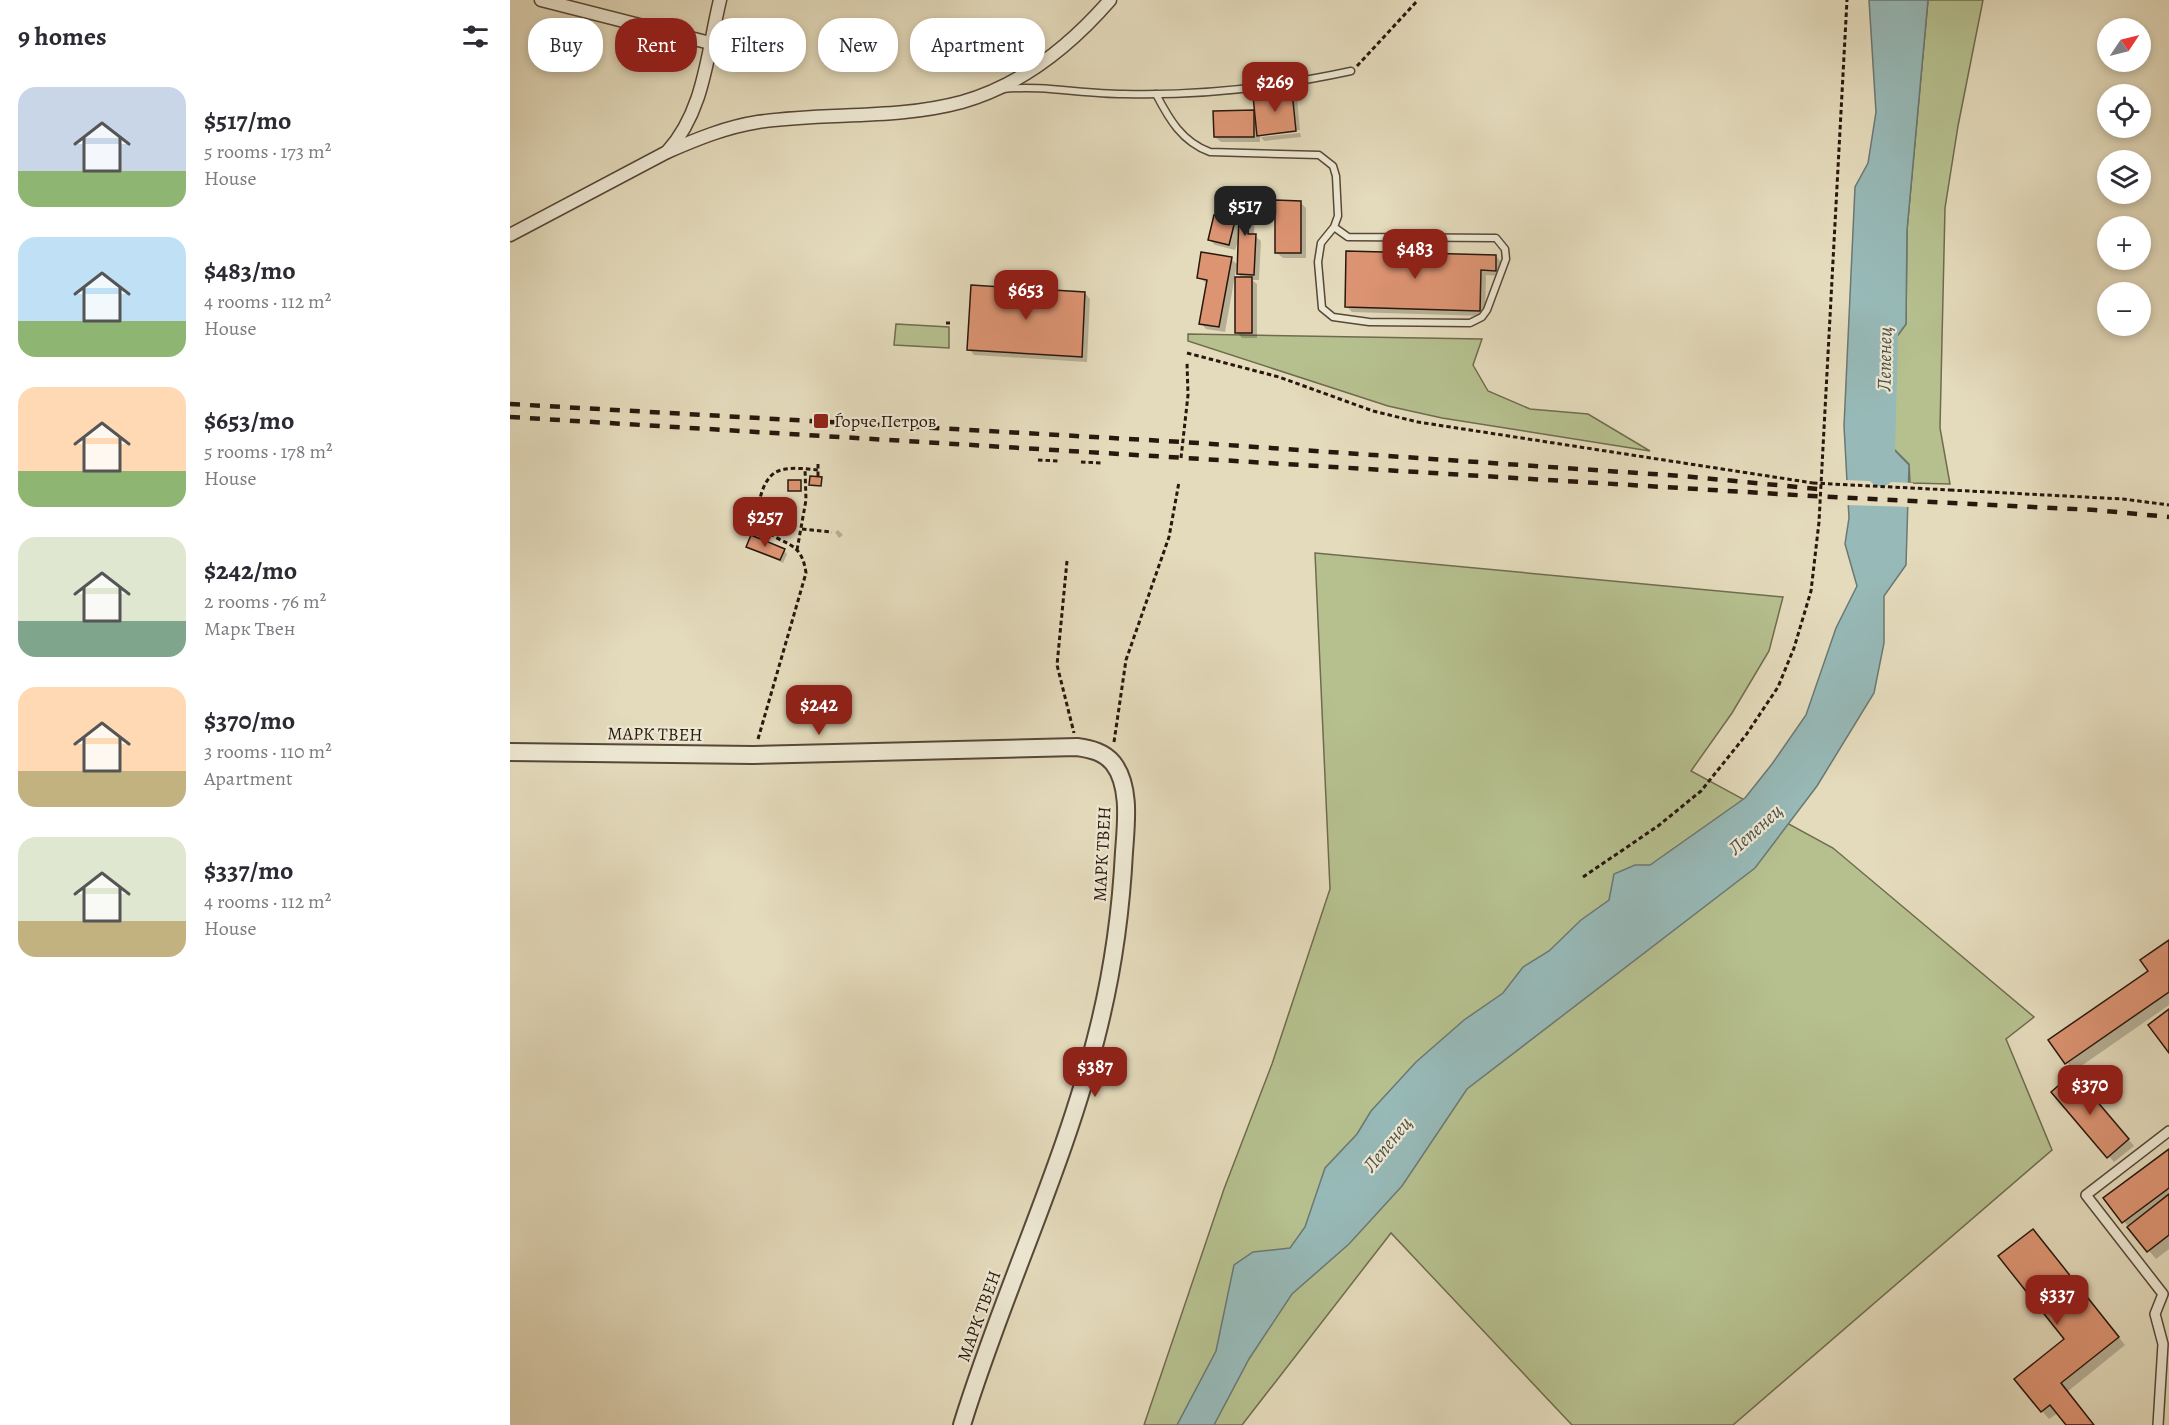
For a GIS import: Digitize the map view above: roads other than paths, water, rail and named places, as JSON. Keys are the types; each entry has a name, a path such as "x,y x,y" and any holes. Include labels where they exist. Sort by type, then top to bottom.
{"street":[{"path":"541,0 709,43"},
{"path":"716,18 720,0"},
{"path":"510,235 667,152 710,134 751,124 904,112 964,101 991,90 1054,57 1083,31 1110,0"},
{"path":"667,152 683,133 694,114 709,47"},
{"name":"МАРК ТВЕН","path":"510,752 753,755 1077,747 1095,750 1113,762 1121,778 1126,824 1122,893 1114,956 1098,1029 1068,1127 962,1425"},
{"path":"2158,1425 2163,1344 2155,1314 2163,1294 2086,1195 2169,1131"}],"lane":[{"path":"991,90 1034,86 1121,94 1156,94 1276,83 1351,71"},
{"path":"1156,94 1166,114 1194,146 1210,152 1319,155 1327,158 1336,176 1338,216 1334,227 1321,243 1318,262 1322,308 1333,317 1369,322 1470,323 1482,317 1487,310 1506,259 1505,249 1496,238 1348,237 1334,227"}],"water":[{"path":"1869,0 1928,0 1907,230 1906,324 1874,368 1875,430 1909,465 1906,565 1884,596 1884,643 1874,693 1817,786 1755,868 1467,1089 1402,1186 1349,1244 1292,1294 1249,1359 1214,1425 1177,1425 1216,1351 1234,1265 1253,1252 1290,1248 1305,1227 1325,1168 1357,1134 1371,1111 1416,1062 1464,1020 1503,993 1523,967 1549,951 1581,920 1609,900 1614,874 1635,865 1650,865 1745,798 1806,715 1836,628 1857,586 1845,544 1849,518 1844,426 1855,187 1868,163 1876,112"}],"waterway":[{"name":"Лепенец","path":"1881,473 1885,319"}],"railway":[{"path":"510,404 1183,442 1682,476 1818,489"},
{"path":"510,417 1812,496 2095,510 2169,517"}],"place":[{"name":"Ѓорче Петров","path":"821,421"}]}
